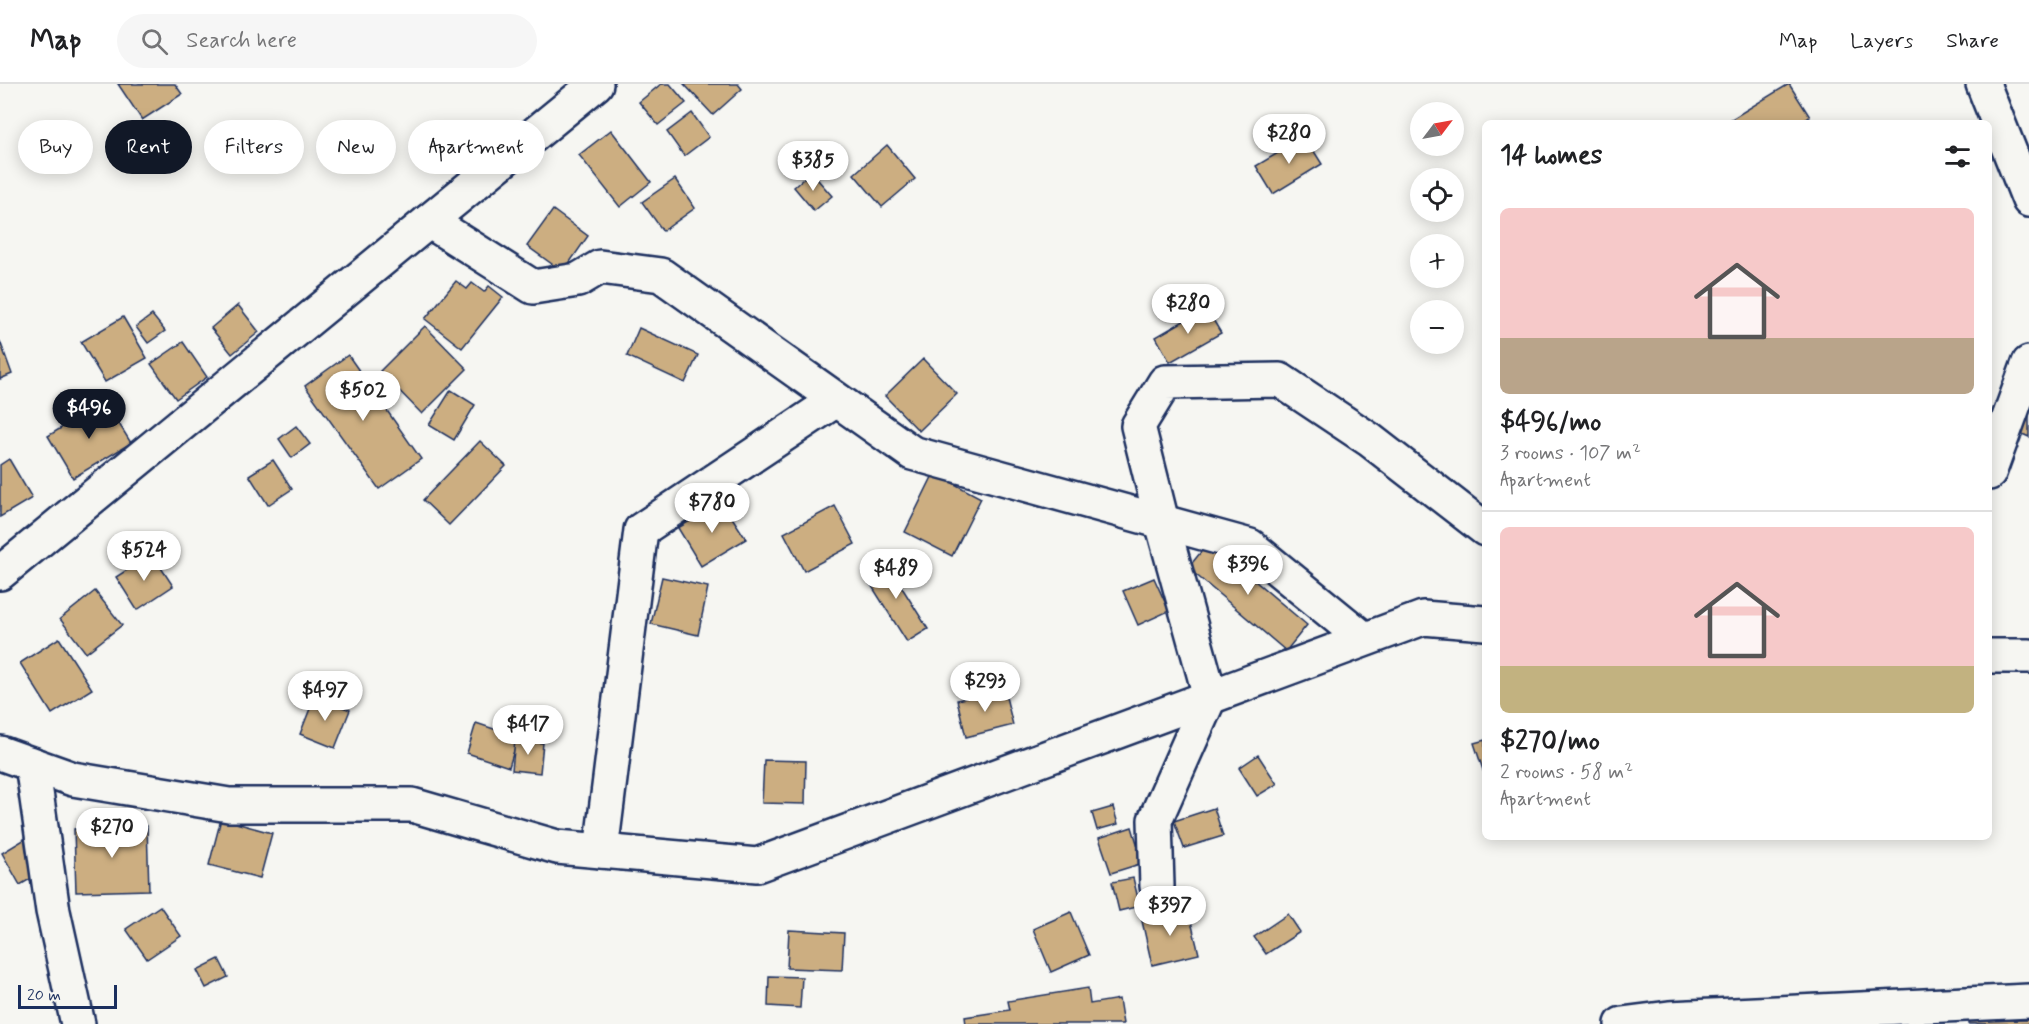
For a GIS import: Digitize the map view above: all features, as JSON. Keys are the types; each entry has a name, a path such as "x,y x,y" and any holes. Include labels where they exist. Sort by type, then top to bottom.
{"street":[{"path":"1983,84 2029,200"},
{"path":"2,568 429,221 590,86"},
{"path":"429,221 533,287 578,280 600,267 661,275 912,453 1250,546 1364,639"},
{"path":"1992,465 2029,363"},
{"path":"1157,886 1155,820 1210,696 1138,426 1165,382 1280,380 1370,440 1482,527"},
{"path":"601,851 640,530 836,399"},
{"path":"0,753 73,778 229,805 412,805 556,847 756,865 1423,618 1482,623"},
{"path":"1992,656 2029,656"},
{"path":"32,764 53,911 78,1024"},
{"path":"1622,1024 1669,1018 2029,1000"}],"building":[{"path":"118,84 175,84 182,94 142,120"},
{"path":"661,84 670,84 686,103 658,125 639,102"},
{"path":"684,84 738,84 742,89 713,115"},
{"path":"1789,84 1810,117 1805,120 1730,120"},
{"path":"692,113 709,137 684,156 667,132"},
{"path":"611,130 651,182 620,207 579,155"},
{"path":"1305,137 1322,164 1273,194 1256,166"},
{"path":"887,145 915,179 882,207 854,174"},
{"path":"811,172 832,196 814,211 794,187"},
{"path":"675,179 695,208 663,231 642,202"},
{"path":"553,210 588,236 563,272 527,246"},
{"path":"456,281 467,289 472,283 484,292 489,286 503,297 462,348 425,319"},
{"path":"238,305 259,332 232,354 211,328"},
{"path":"1206,308 1221,333 1170,362 1156,337"},
{"path":"152,315 165,331 148,343 136,327"},
{"path":"123,317 147,358 105,382 81,342"},
{"path":"425,326 467,369 422,414 380,371"},
{"path":"639,328 698,355 685,383 627,356"},
{"path":"0,341 12,374 0,379"},
{"path":"183,342 207,377 176,399 151,364"},
{"path":"348,355 421,459 379,489 305,386"},
{"path":"923,359 957,394 919,431 885,396"},
{"path":"451,390 475,405 454,440 429,425"},
{"path":"105,401 131,443 73,478 48,436"},
{"path":"2029,406 2029,437 2018,432"},
{"path":"296,426 310,444 292,458 279,439"},
{"path":"480,441 506,466 449,525 423,500"},
{"path":"9,459 32,498 0,517 0,465"},
{"path":"273,460 292,489 268,505 249,475"},
{"path":"934,473 981,498 952,556 905,532"},
{"path":"722,502 746,539 701,566 678,528"},
{"path":"835,506 855,544 804,571 784,533"},
{"path":"1209,542 1307,625 1286,651 1188,568"},
{"path":"152,554 173,586 137,610 116,577"},
{"path":"884,559 928,629 907,642 863,572"},
{"path":"662,577 708,587 698,635 651,624"},
{"path":"1154,578 1169,611 1138,625 1123,591"},
{"path":"95,591 122,625 86,653 60,619"},
{"path":"59,638 92,689 52,714 20,663"},
{"path":"1004,689 1013,725 966,737 957,700"},
{"path":"315,696 350,710 335,748 300,734"},
{"path":"476,723 518,737 509,767 467,753"},
{"path":"515,740 543,743 540,773 512,770"},
{"path":"1482,741 1482,767 1474,743"},
{"path":"1258,755 1277,784 1257,796 1239,768"},
{"path":"764,760 806,761 805,804 762,803"},
{"path":"1113,807 1118,824 1097,830 1092,813"},
{"path":"1214,808 1223,836 1184,848 1174,821"},
{"path":"221,819 272,833 260,878 209,865"},
{"path":"147,826 149,890 76,892 74,829"},
{"path":"1132,827 1143,863 1111,873 1099,838"},
{"path":"25,839 44,871 20,885 2,853"},
{"path":"1133,878 1140,906 1119,911 1112,882"},
{"path":"160,906 181,936 147,959 126,929"},
{"path":"1188,909 1199,954 1152,965 1142,921"},
{"path":"1071,912 1089,955 1051,972 1033,929"},
{"path":"1288,914 1300,932 1266,954 1254,937"},
{"path":"789,930 844,933 842,970 787,968"},
{"path":"219,959 228,977 206,988 197,970"},
{"path":"769,976 802,977 800,1008 768,1006"},
{"path":"1088,988 1090,1004 1119,999 1123,1024 966,1024 965,1017 1010,1010 1008,1001"},
{"path":"1969,1020 2029,1020 2029,1024 1969,1024"}]}
